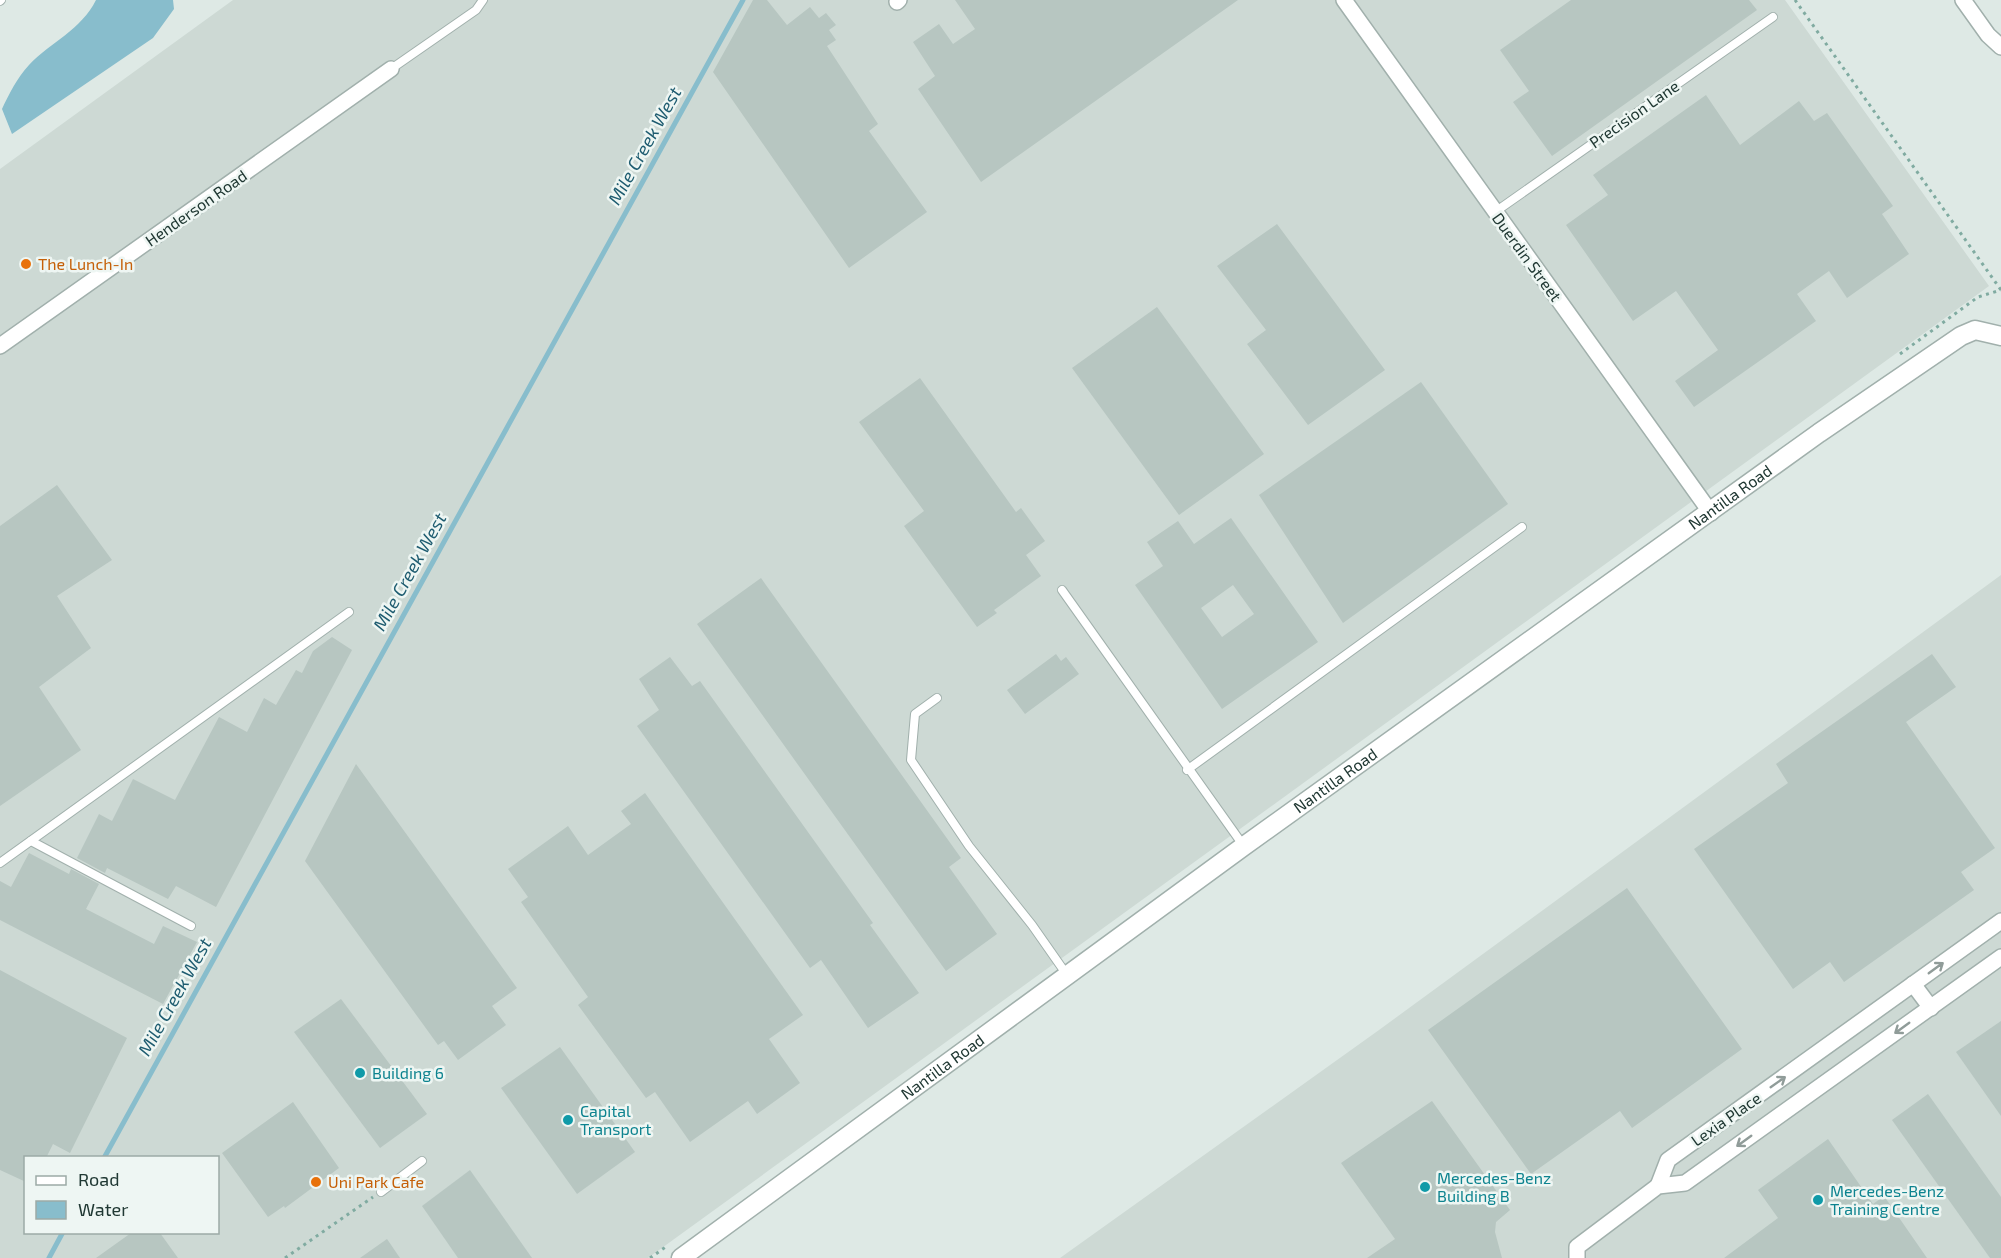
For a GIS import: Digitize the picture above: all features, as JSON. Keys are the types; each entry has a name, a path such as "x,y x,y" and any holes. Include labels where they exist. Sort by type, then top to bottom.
{"street":[{"name":"Duerdin Street","path":"1344,0 1711,513"},
{"path":"1963,0 1988,35 2001,47"},
{"name":"Henderson Road","path":"0,346 391,69"},
{"name":"Nantilla Road","path":"681,1258 1244,846 1946,345 1975,330 2001,336"},
{"name":"Lexia Place","path":"1577,1252 1658,1186 1668,1160 2001,921"},
{"name":"Lexia Place","path":"1658,1186 1685,1184 2001,957"},
{"path":"1913,984 1931,1008"},
{"path":"1807,1061 1824,1084"}],"lane":[{"path":"391,69 476,10 483,0"},
{"name":"Precision Lane","path":"1496,212 1773,17"},
{"path":"1187,770 1522,527"},
{"path":"1062,590 1187,770 1244,846"},
{"path":"0,863 349,612"},
{"path":"937,698 915,714 911,760 969,846 1032,925 1066,975"},
{"path":"31,841 191,926"},
{"path":"381,1192 422,1161"}],"path":[{"path":"1795,0 2001,290"},
{"path":"285,1258 381,1192"}],"shaded area":[{"path":"233,0 1785,0 1989,286 648,1258 0,1258 0,169"},
{"path":"2001,575 2001,1258 1060,1258 1379,1030"}],"water":[{"path":"96,0 173,0 174,9 153,38 12,134 2,109 10,92 25,70 82,20"}],"building":[{"path":"753,0 767,0 787,25 810,7 819,18 826,13 836,25 829,30 836,40 827,46 878,124 869,131 927,212 849,268 713,72"},
{"path":"955,0 1238,0 981,182 918,89 935,76 913,42 939,24 953,44 975,29"},
{"path":"1571,0 1749,0 1757,10 1552,156 1513,102 1529,91 1500,50"},
{"path":"1706,95 1740,145 1799,101 1814,121 1827,113 1893,206 1882,214 1909,254 1847,298 1829,271 1797,294 1816,321 1694,407 1675,381 1718,350 1676,291 1633,321 1566,225 1608,195 1593,175"},
{"path":"1277,224 1385,370 1308,425 1247,344 1266,330 1217,266"},
{"path":"1157,307 1264,454 1179,515 1072,368"},
{"path":"920,378 1016,512 1021,508 1045,541 1026,555 1041,576 994,610 997,613 977,627 904,526 924,511 859,422"},
{"path":"1421,382 1508,504 1343,623 1259,495"},
{"path":"57,485 112,560 57,596 91,648 39,687 81,750 0,806 0,526"},
{"path":"1231,518 1318,642 1222,709 1135,585 1163,566 1147,542 1178,521 1194,544","holes":["1233,585 1254,614 1222,637 1201,608"]},
{"path":"761,578 961,858 949,867 997,934 946,971 697,624"},
{"path":"332,637 352,650 216,907 176,886 168,899 107,868 105,873 77,858 99,814 112,821 133,779 175,800 219,717 247,732 264,698 276,705 296,670 302,673 313,651"},
{"path":"1056,654 1061,661 1066,657 1079,674 1025,714 1007,690"},
{"path":"1932,654 1956,687 1906,722 1995,848 1961,872 1974,890 1844,982 1830,962 1793,989 1694,849 1788,783 1776,764"},
{"path":"670,657 692,686 700,681 873,923 870,925 919,993 868,1028 821,960 810,968 637,726 659,710 639,679"},
{"path":"356,764 517,988 492,1006 506,1025 458,1060 444,1041 438,1045 305,861"},
{"path":"645,793 803,1015 769,1039 800,1083 757,1114 748,1101 690,1142 655,1092 646,1098 578,1005 588,997 521,902 528,897 508,869 568,826 588,855 631,824 621,811"},
{"path":"29,853 69,874 71,869 99,884 86,909 154,944 163,926 197,942 163,1004 0,920 0,881 11,887"},
{"path":"1627,888 1742,1049 1632,1128 1620,1111 1531,1174 1428,1030"},
{"path":"0,970 127,1038 70,1153 53,1144 47,1156 24,1156 24,1181 0,1170"},
{"name":"Building 6","path":"341,999 427,1114 380,1148 294,1032"},
{"path":"2001,1021 2001,1116 1956,1052"},
{"name":"Capital Transport","path":"560,1047 635,1152 577,1194 501,1088"},
{"path":"1928,1094 2001,1197 2001,1258 1990,1258 1892,1120"},
{"name":"Mercedes-Benz Building B","path":"1432,1101 1510,1210 1496,1222 1495,1232 1502,1258 1367,1258 1395,1239 1341,1163"},
{"path":"293,1102 339,1168 285,1208 284,1206 268,1217 222,1153"},
{"name":"Mercedes-Benz Training Centre","path":"1828,1139 1873,1204 1884,1196 1927,1258 1724,1258 1778,1218 1758,1190"},
{"path":"470,1170 532,1258 458,1258 422,1206"},
{"path":"130,1234 161,1234 178,1258 96,1258"},
{"path":"387,1239 400,1258 360,1258"}],"waterway":[{"name":"Mile Creek West","path":"105,1156 743,0"},
{"name":"Mile Creek West","path":"49,1258 62,1234"}],"place":[{"name":"The Lunch-In","path":"26,264"},
{"name":"Building 6","path":"360,1073"},
{"name":"Capital Transport","path":"568,1120"},
{"name":"Uni Park Cafe","path":"316,1182"},
{"name":"Mercedes-Benz Building B","path":"1425,1187"},
{"name":"Mercedes-Benz Training Centre","path":"1818,1200"}]}
